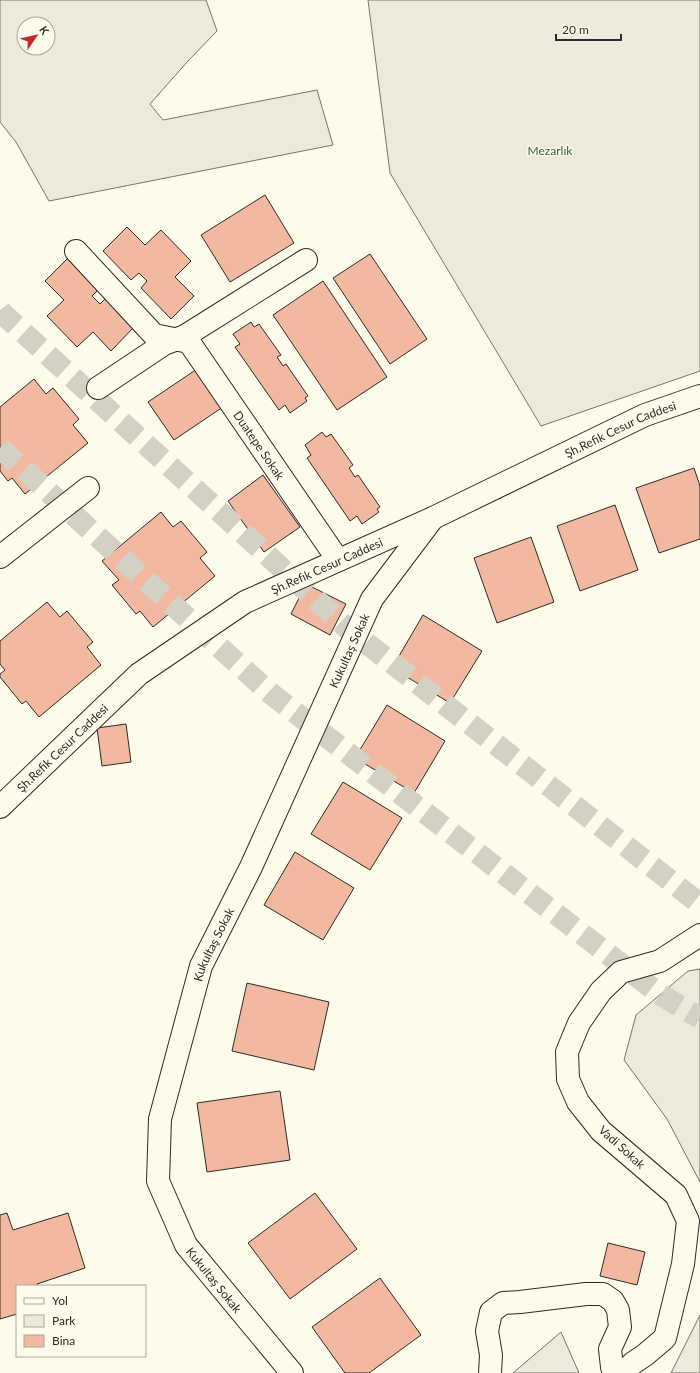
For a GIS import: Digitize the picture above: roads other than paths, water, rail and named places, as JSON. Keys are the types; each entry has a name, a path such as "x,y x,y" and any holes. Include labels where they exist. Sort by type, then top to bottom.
{"street":[{"name":"Duatepe Sokak","path":"76,251 154,335 189,342 338,560"},
{"path":"98,388 164,344 185,336 306,260"},
{"name":"Şh.Refik Cesur Caddesi","path":"0,807 139,674 245,602 433,518 645,415 700,396"},
{"path":"0,557 88,488"},
{"name":"Kukultaş Sokak","path":"292,1373 186,1245 158,1181 160,1118 201,966 251,867 372,599 433,518"},
{"name":"Vadi Sokak","path":"623,1373 633,1363 665,1338 684,1264 688,1221 676,1195 602,1131 578,1102 568,1079 567,1052 580,1023 601,992 621,972 660,961 700,935"},
{"path":"490,1373 491,1355 487,1331 491,1312 503,1303 586,1294 603,1294 613,1301 618,1310 620,1327 610,1349 614,1373"}],"tunnel":[{"path":"0,310 346,627 700,904"},
{"path":"0,448 270,693 661,995 700,1018"}],"park label":[{"name":"Mezarlık","path":"550,150"}]}
